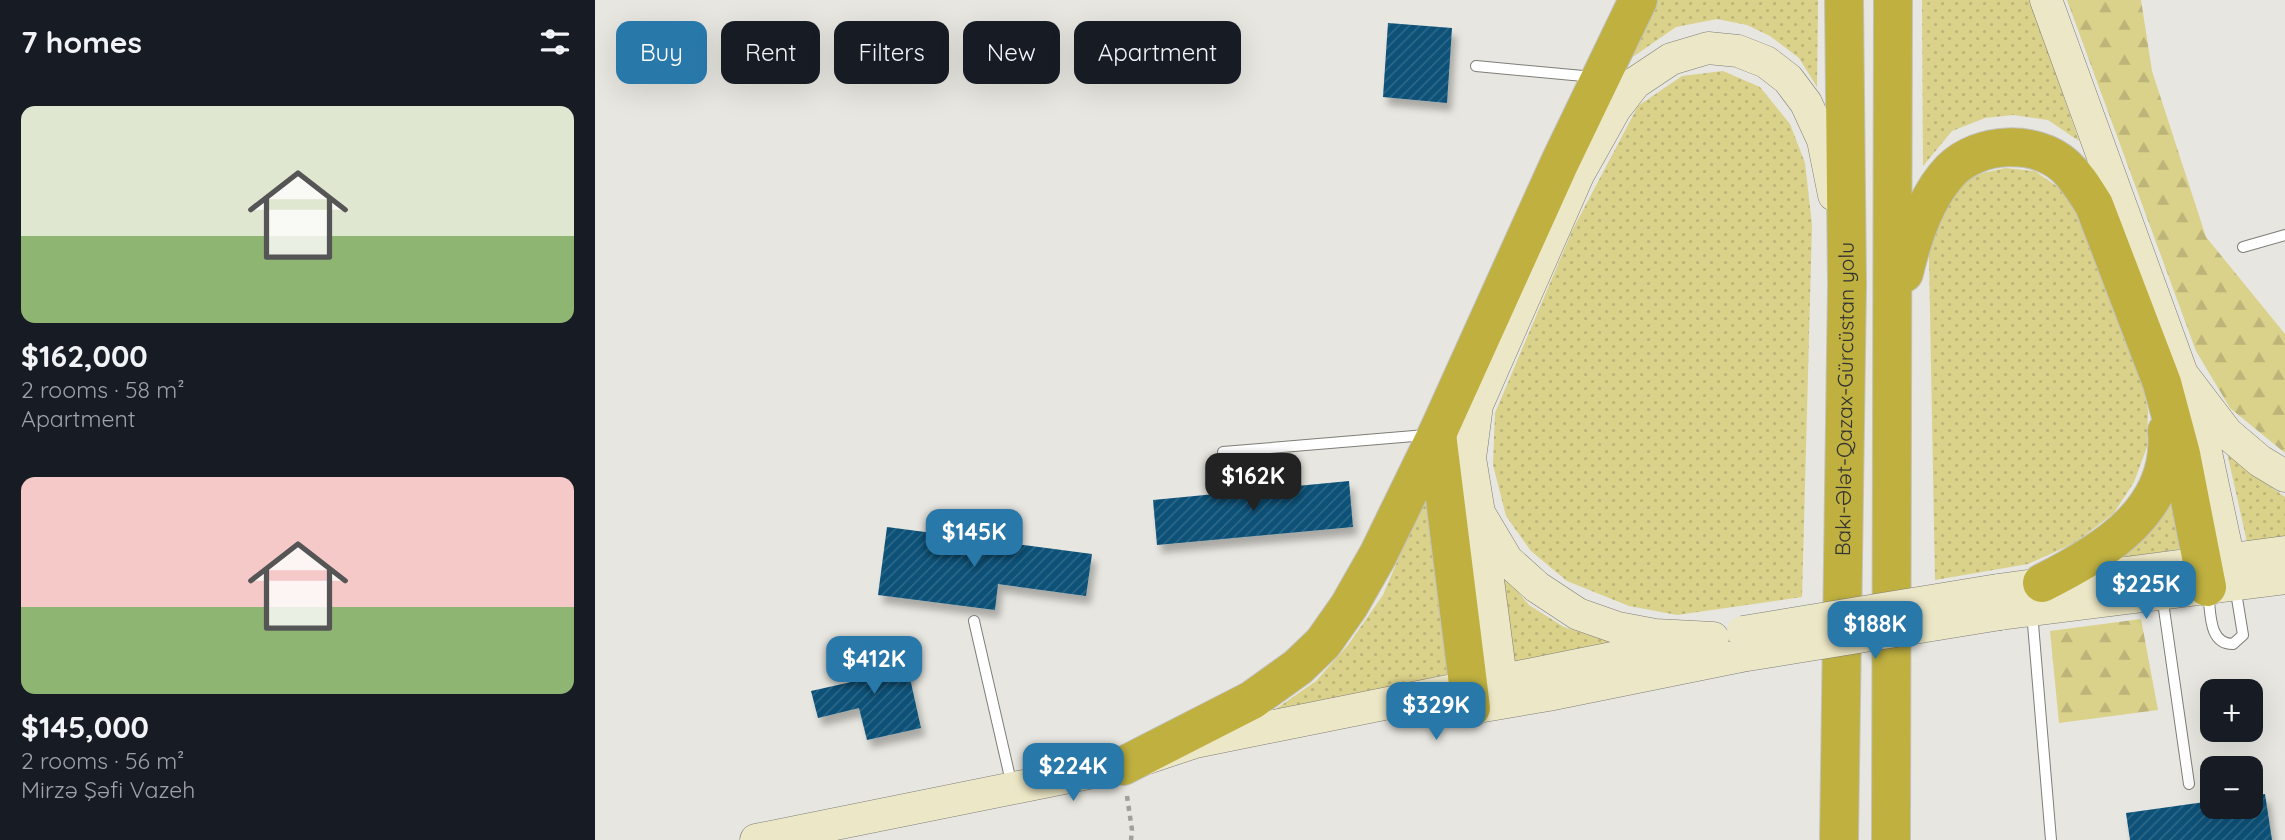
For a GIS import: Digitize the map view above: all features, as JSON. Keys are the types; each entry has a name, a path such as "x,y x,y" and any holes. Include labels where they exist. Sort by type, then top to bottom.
{"highway":[{"path":"1123,766 1252,699 1298,667 1323,643 1349,606 1378,555 1437,434 1560,162 1638,0"},
{"name":"Bakı-Ələt-Qazax-Gürcüstan yolu","path":"1839,840 1847,284 1844,0"},
{"path":"1891,840 1893,0"},
{"path":"1894,334 1905,270 1921,222 1934,193 1950,171 1969,156 1989,149 2040,150 2063,164 2077,179 2094,205 2172,379 2181,454 2218,573"},
{"path":"2037,596 2109,546 2134,522 2153,497 2163,471 2168,444 2172,379"},
{"path":"1437,434 1486,694"}],"main road":[{"path":"2046,0 2172,379 2227,433 2260,461 2285,476"},
{"path":"1486,694 1479,513 1470,458 1477,405 1584,164 1615,109 1635,83 1671,59 1708,48 1738,51 1766,62 1788,79 1806,103 1823,140 1847,284"},
{"path":"1479,513 1507,560 1537,587 1578,614 1618,628 1643,633 1733,642"},
{"path":"2037,596 2162,593 2285,552"},
{"path":"756,840 1123,766 1197,762 1486,694 1733,642 2037,596 2218,573 2285,578"}],"lane":[{"path":"1476,66 1601,77"},
{"path":"2243,247 2285,234"},
{"path":"1223,452 1437,434"},
{"path":"2218,573 2243,635 2233,644 2218,640 2214,633 2218,573"},
{"path":"2162,593 2189,784"},
{"path":"2037,596 2051,840"},
{"path":"974,621 1013,788"}],"path":[{"path":"1123,766 1131,840"}],"green space":[{"path":"1657,0 1818,0 1817,87 1799,58 1770,36 1747,25 1717,19 1676,27 1624,63"},
{"path":"1922,0 2030,0 2079,141 2048,120 2013,115 1985,118 1952,131 1923,166"},
{"path":"2067,0 2141,0 2152,71 2206,237 2285,334 2285,453 2230,408 2196,351"},
{"path":"1723,71 1760,87 1790,124 1805,163 1812,225 1802,597 1677,615 1629,606 1567,581 1531,551 1506,516 1493,465 1495,413 1573,229 1638,106 1682,76"},
{"path":"2005,168 2035,171 2065,192 2088,225 2141,374 2148,411 2147,447 2134,482 2114,513 2075,543 2028,564 1935,580 1929,258 1942,213 1955,193 1973,177"},
{"path":"2226,448 2248,471 2285,497 2285,537 2247,542"},
{"path":"1428,489 1448,674 1270,713 1316,681 1348,645 1383,595"},
{"path":"2178,496 2187,548 2111,560 2145,535"},
{"path":"1502,573 1529,605 1564,627 1618,644 1514,664"},
{"path":"2141,619 2158,710 2059,723 2050,631"}],"building":[{"path":"1388,23 1452,28 1447,103 1383,97"},
{"path":"1349,481 1353,527 1157,545 1153,500"},
{"path":"887,527 1092,554 1086,596 998,584 995,610 878,595"},
{"path":"904,651 921,728 867,740 859,708 818,718 811,691 851,682 847,664"},
{"path":"2263,794 2272,840 2130,840 2126,813 2200,803 2200,819 2263,819"}]}
